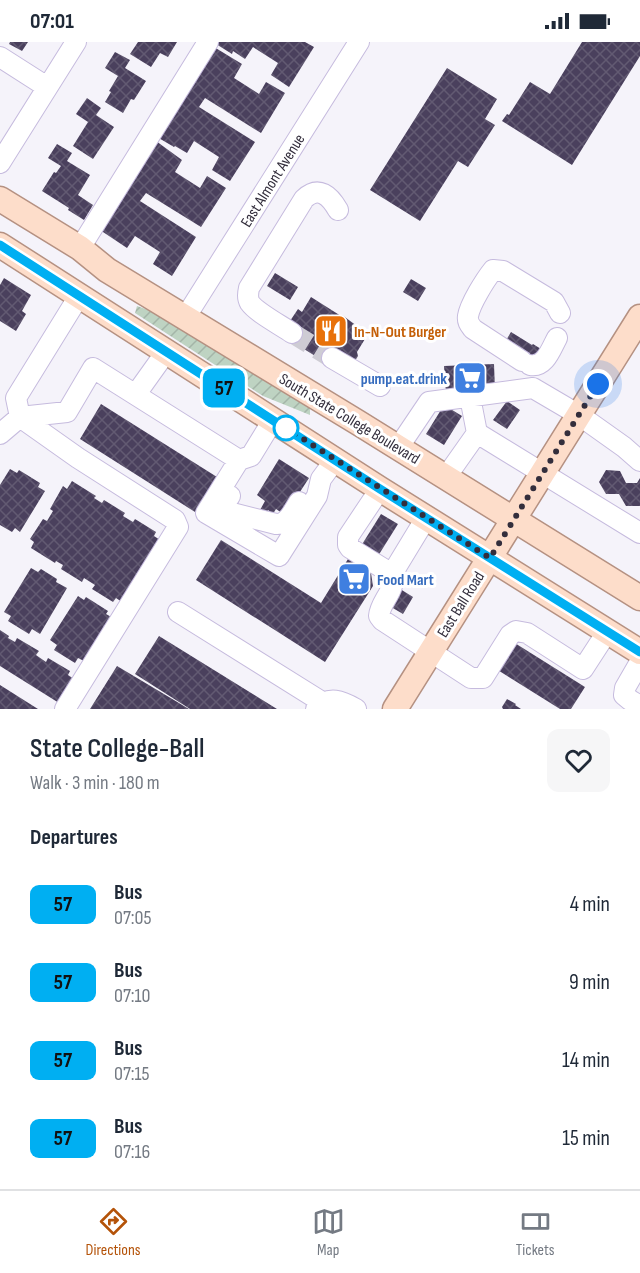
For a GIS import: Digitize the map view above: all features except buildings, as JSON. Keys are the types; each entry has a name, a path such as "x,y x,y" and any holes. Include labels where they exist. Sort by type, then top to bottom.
{"main road":[{"name":"South State College Boulevard","path":"0,199 80,248 107,270 184,318 514,519 638,591"},
{"path":"0,245 273,420 328,469 380,489 640,652"},
{"name":"East Ball Road","path":"395,709 640,316"}],"street":[{"path":"0,163 76,42"},
{"path":"80,248 208,42"},
{"name":"East Almont Avenue","path":"184,318 359,42"},
{"path":"0,57 47,87"},
{"path":"292,333 250,303 249,288 304,199 317,192 332,200 338,210"},
{"path":"557,338 543,362 536,366 526,363 473,329 468,323 468,316 493,270 503,271 554,302 560,313"},
{"path":"65,709 178,527 175,520 78,458 20,417 16,398 79,296"},
{"path":"136,394 166,352"},
{"path":"332,358 380,386"},
{"path":"0,434 20,417 67,412 93,368 245,458 248,466 225,503 228,512 281,525 286,522 309,487 328,469"},
{"path":"398,448 429,402 533,388 579,415 640,461"},
{"path":"446,477 477,433 470,397"},
{"path":"273,420 206,513 279,556 317,496 328,469"},
{"path":"477,433 640,533"},
{"path":"380,489 347,542 350,548 392,574"},
{"path":"426,518 392,574 392,587 379,610 379,616 430,653 471,678 483,678 510,635 516,630 527,633 583,669 607,632"},
{"path":"178,612 321,707 338,700 356,709"},
{"path":"640,662 625,688 624,695 640,706"}],"green space":[{"path":"137,306 151,311 310,408 310,415 263,396 135,313"}],"tunnel":[{"path":"292,333 332,358"}],"bus line":[{"name":"57","path":"0,245 380,489 640,652"}],"place":[{"name":"In-N-Out Burger","path":"331,331"},
{"name":"pump.eat.drink","path":"470,378"},
{"name":"Food Mart","path":"354,579"}],"route":[{"path":"286,428 490,558 598,384"}]}
